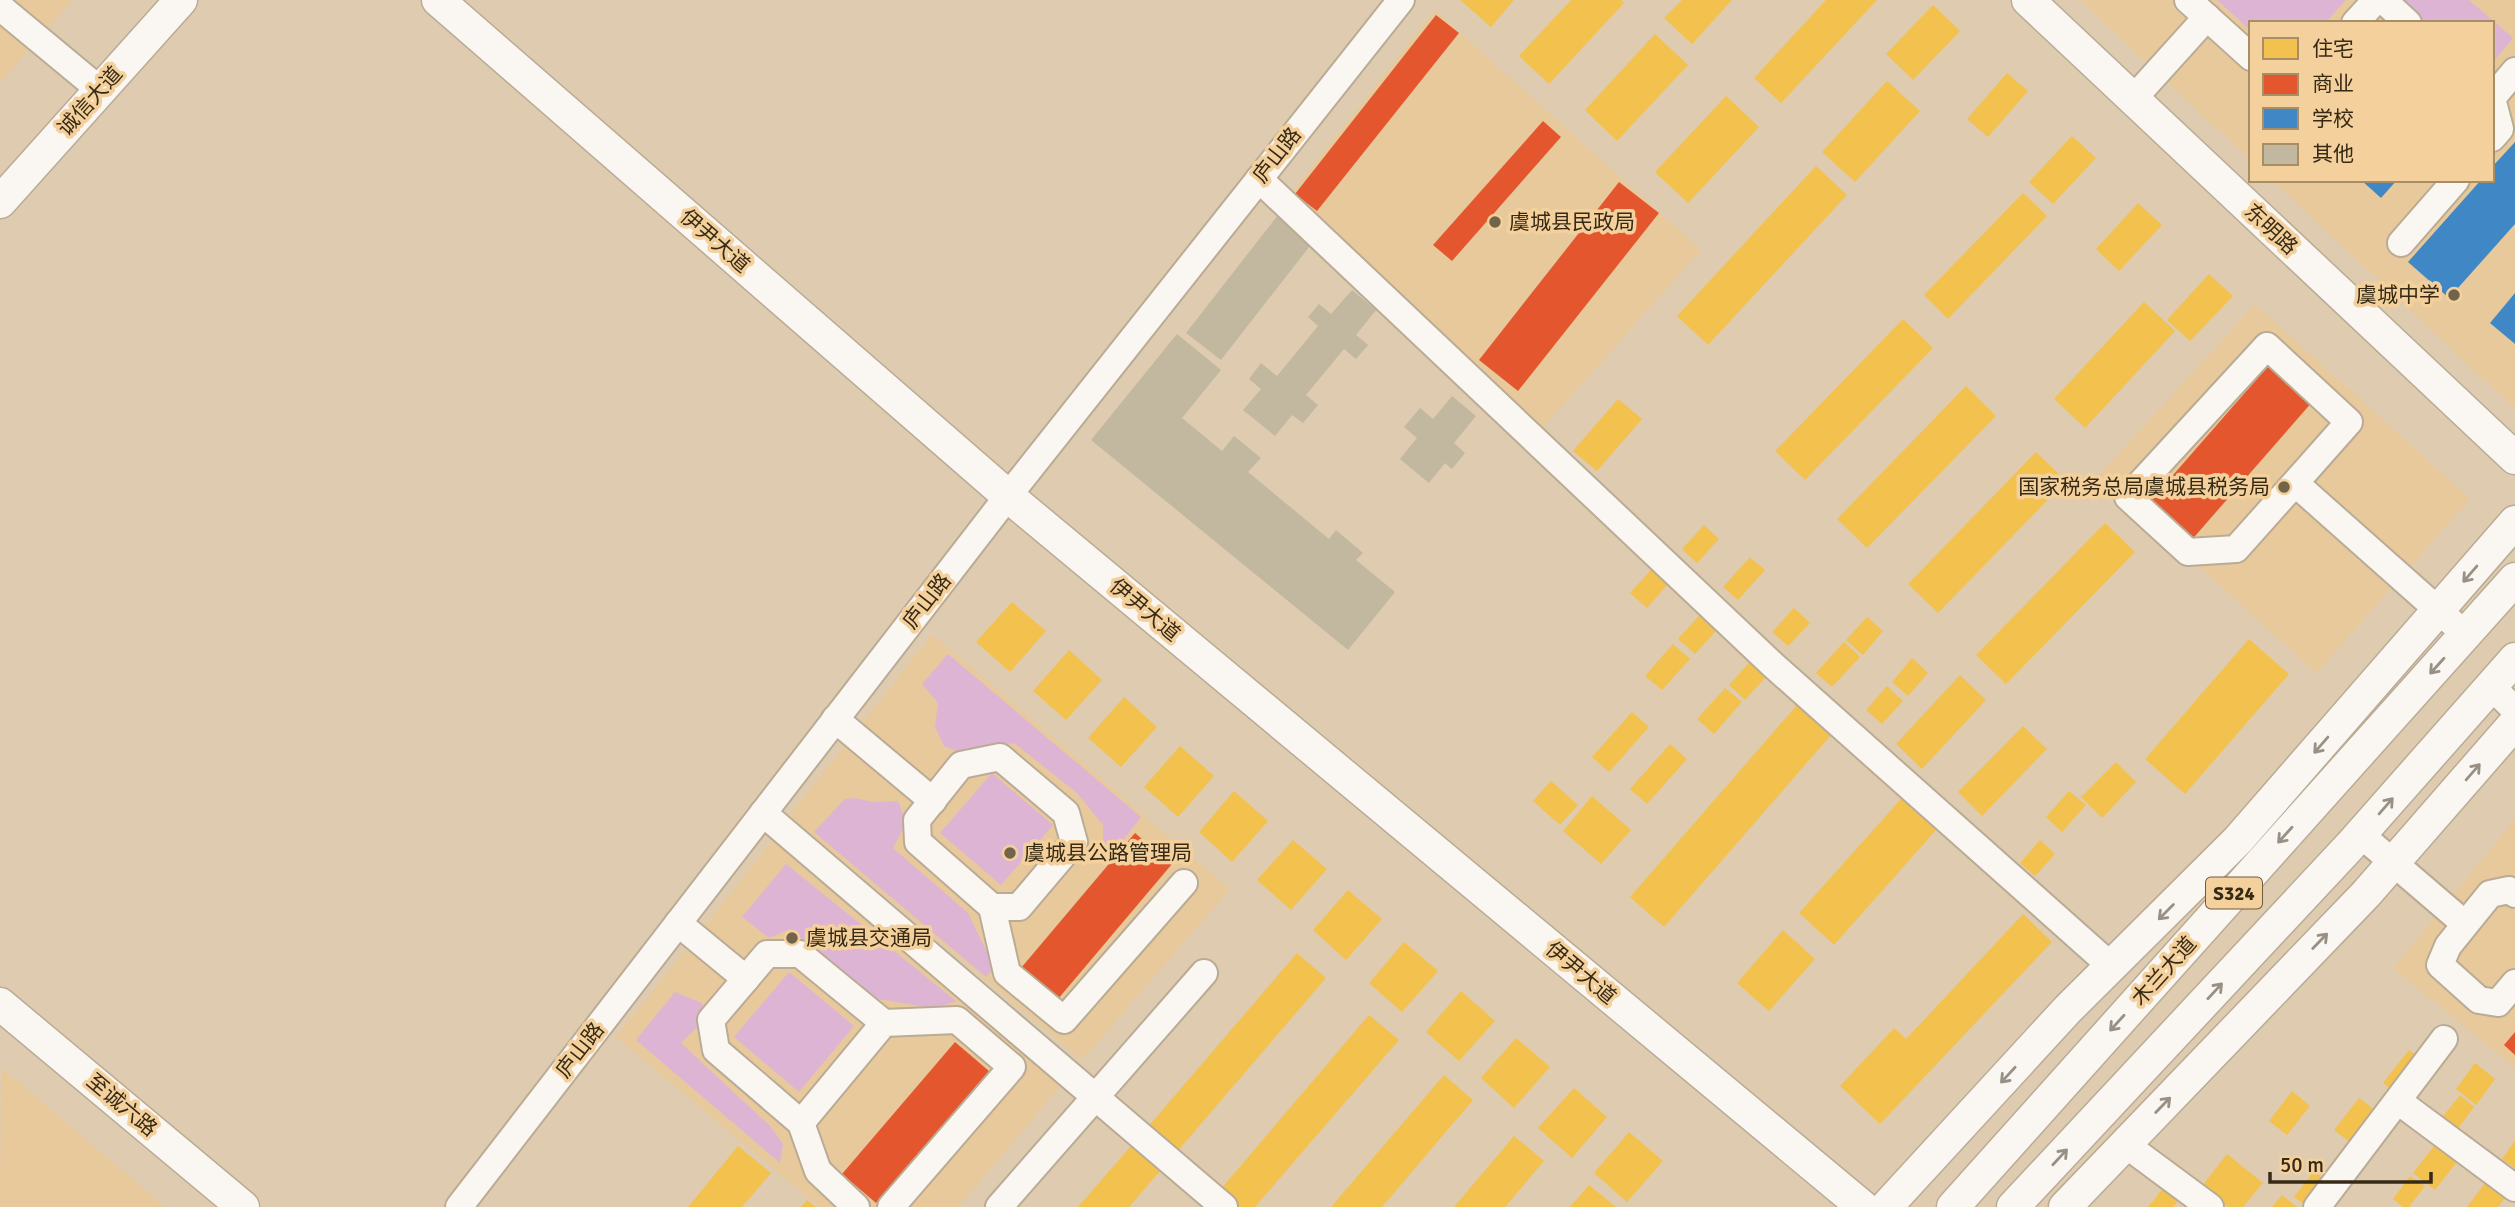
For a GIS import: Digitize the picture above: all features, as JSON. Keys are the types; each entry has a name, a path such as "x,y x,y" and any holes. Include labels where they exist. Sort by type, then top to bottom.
{"main road":[{"name":"诚信大道","path":"0,202 181,0"},
{"name":"伊尹大道","path":"438,0 1008,496 1863,1207"},
{"name":"东明路","path":"2028,0 2515,458"},
{"path":"1886,1207 2068,1009 2238,840 2515,522"},
{"name":"木兰大道","path":"1953,1207 2515,579"},
{"name":"S324","path":"2013,1207 2360,834 2515,659"},
{"path":"2065,1207 2393,862 2515,723"},
{"name":"至诚六路","path":"0,1003 243,1207"}],"street":[{"name":"庐山路","path":"459,1207 1008,496 1401,0"},
{"path":"2357,21 2376,0"},
{"path":"2383,0 2406,21"},
{"path":"0,7 100,90"},
{"path":"2133,99 2198,9 2249,55"},
{"path":"2494,96 2515,71"},
{"path":"2494,106 2500,129 2494,136"},
{"path":"1259,179 1773,665 2111,966"},
{"path":"2401,243 2454,182"},
{"path":"2267,346 2349,422 2295,483 2236,549 2188,552 2128,497 2267,346"},
{"path":"2295,483 2465,634"},
{"path":"2491,686 2515,710"},
{"path":"835,719 933,801"},
{"path":"992,907 1019,907 1074,842 1066,813 1000,757 961,765 917,820 918,842 992,907 1007,973 1064,1020 1184,883"},
{"path":"763,813 1224,1207"},
{"path":"2360,834 2465,924"},
{"path":"2515,894 2510,890 2490,894 2448,946 2440,965 2479,1000 2498,1003 2515,983"},
{"path":"678,923 746,979"},
{"path":"856,1207 818,1171 801,1123 716,1050 711,1020 767,954 800,954 884,1023 957,1020 1012,1067 891,1207"},
{"path":"999,1207 1205,973"},
{"path":"801,1123 884,1023"},
{"path":"2318,1207 2444,1039"},
{"path":"2398,1101 2515,1188"},
{"path":"2125,1144 2210,1207"}],"shaded area":[{"path":"0,0 72,0 0,83"},
{"name":"虞城中学","path":"2080,0 2515,0 2515,409 2274,182 2494,182 2494,21 2249,21 2249,159"},
{"path":"2217,0 2346,0 2327,21 2249,21 2249,29"},
{"path":"2399,0 2469,0 2493,21 2423,21"},
{"name":"虞城县民政局","path":"1435,10 1701,250 1540,431 1291,194"},
{"path":"2494,22 2513,38 2494,61"},
{"name":"国家税务总局虞城县税务局","path":"2255,304 2470,499 2316,673 2099,475"},
{"name":"虞城县公路管理局","path":"932,634 1230,889 1082,1060 789,816"},
{"path":"948,654 1141,817 1111,856 1103,857 1103,825 1077,793 1014,743 965,754 944,746 935,727 938,703 922,684"},
{"path":"992,773 1053,825 1001,885 940,833"},
{"path":"845,799 874,802 898,801 906,823 893,848 968,913 994,967 986,977 814,832"},
{"path":"2515,819 2515,1068 2393,968"},
{"name":"虞城县交通局","path":"773,840 1062,1084 958,1207 819,1207 616,1037"},
{"path":"786,864 956,1001 942,1006 925,1007 873,998 790,929 769,938 742,917"},
{"path":"789,972 854,1026 799,1092 734,1037"},
{"path":"675,992 702,1003 705,1020 681,1043 771,1127 783,1144 780,1163 636,1040"},
{"path":"1,1067 165,1207 0,1207"}],"building: 住宅":[{"path":"1460,0 1514,0 1491,27"},
{"path":"1571,0 1621,0 1624,3 1549,84 1519,56"},
{"path":"1682,0 1732,0 1692,44 1664,18"},
{"path":"1826,0 1877,0 1781,103 1754,78"},
{"path":"1933,5 1960,31 1913,80 1886,54"},
{"path":"1655,34 1688,65 1617,141 1585,110"},
{"path":"2007,73 2028,91 1988,137 1967,119"},
{"path":"1887,81 1920,111 1855,182 1822,152"},
{"path":"1726,96 1759,127 1688,203 1655,172"},
{"path":"2072,136 2096,158 2053,204 2029,182"},
{"path":"1816,166 1847,195 1708,345 1677,316"},
{"path":"2023,193 2047,216 1948,319 1924,295"},
{"path":"2138,203 2162,225 2119,271 2096,249"},
{"path":"2209,274 2233,296 2190,341 2167,320"},
{"path":"2144,302 2175,331 2085,428 2054,399"},
{"path":"1903,319 1933,348 1805,480 1775,451"},
{"path":"1966,386 1996,416 1867,548 1837,519"},
{"path":"1618,399 1642,419 1597,471 1573,451"},
{"path":"2036,452 2066,481 1938,613 1908,584"},
{"path":"2105,523 2135,552 2006,684 1976,655"},
{"path":"1704,525 1719,539 1697,563 1682,549"},
{"path":"1750,557 1765,570 1738,600 1723,587"},
{"path":"1658,562 1675,576 1647,608 1630,593"},
{"path":"1012,602 1046,631 1010,672 976,642"},
{"path":"1706,608 1723,623 1695,654 1678,639"},
{"path":"1794,608 1810,623 1788,646 1772,632"},
{"path":"1867,617 1883,631 1863,655 1846,640"},
{"path":"2249,639 2289,674 2185,794 2145,759"},
{"path":"1844,642 1860,657 1832,687 1816,673"},
{"path":"1673,644 1690,659 1662,690 1645,676"},
{"path":"1069,650 1102,680 1066,720 1033,691"},
{"path":"1757,654 1773,669 1745,700 1729,685"},
{"path":"1912,658 1928,673 1908,696 1892,682"},
{"path":"1960,675 1986,700 1922,769 1896,744"},
{"path":"1887,686 1903,701 1882,724 1866,710"},
{"path":"1725,688 1742,702 1714,734 1697,719"},
{"path":"1124,697 1157,727 1121,767 1088,738"},
{"path":"1797,705 1831,735 1664,927 1630,897"},
{"path":"1632,712 1649,727 1609,772 1592,757"},
{"path":"2023,726 2047,749 1982,816 1958,792"},
{"path":"1670,744 1687,759 1647,804 1630,789"},
{"path":"1180,746 1214,776 1178,817 1144,787"},
{"path":"2116,762 2136,782 2102,818 2081,797"},
{"path":"1551,781 1578,805 1560,825 1533,801"},
{"path":"1234,791 1268,821 1232,862 1199,832"},
{"path":"2069,791 2086,805 2062,832 2046,817"},
{"path":"1592,796 1631,830 1601,864 1563,831"},
{"path":"1901,799 1936,830 1834,945 1799,913"},
{"path":"1293,840 1327,869 1291,910 1257,880"},
{"path":"2040,840 2055,854 2035,876 2020,863"},
{"path":"1348,890 1382,919 1346,960 1313,930"},
{"path":"2023,914 2052,942 1880,1124 1840,1086 1894,1028 1906,1039"},
{"path":"1783,930 1815,959 1769,1011 1737,983"},
{"path":"1404,942 1438,971 1402,1012 1369,983"},
{"path":"1297,953 1326,978 1176,1153 1147,1128"},
{"path":"1461,991 1495,1021 1459,1061 1426,1032"},
{"path":"1369,1015 1399,1040 1255,1207 1240,1207 1220,1190"},
{"path":"1516,1038 1550,1067 1514,1108 1481,1078"},
{"path":"2409,1050 2424,1062 2399,1095 2383,1083"},
{"path":"2475,1063 2495,1079 2476,1105 2456,1089"},
{"path":"1444,1075 1473,1100 1382,1207 1331,1207"},
{"path":"1574,1088 1607,1117 1572,1158 1538,1128"},
{"path":"2292,1091 2310,1106 2287,1135 2269,1121"},
{"path":"2460,1095 2474,1107 2456,1131 2441,1119"},
{"path":"2359,1098 2375,1110 2351,1143 2334,1130"},
{"path":"1629,1132 1663,1161 1627,1202 1594,1173"},
{"path":"1514,1136 1544,1161 1505,1207 1454,1207"},
{"path":"2441,1137 2463,1154 2435,1190 2413,1173"},
{"path":"2515,1141 2515,1168 2502,1159"},
{"path":"738,1146 771,1173 742,1207 688,1207"},
{"path":"1131,1146 1160,1171 1129,1207 1078,1207"},
{"path":"2227,1154 2263,1183 2243,1207 2228,1207 2202,1186"},
{"path":"2314,1171 2327,1182 2308,1207 2294,1197"},
{"path":"2491,1175 2511,1190 2498,1207 2467,1207"},
{"path":"2410,1176 2425,1186 2409,1207 2403,1207 2393,1199"},
{"path":"2169,1181 2184,1193 2173,1207 2148,1207"},
{"path":"1589,1185 1616,1207 1570,1207"},
{"path":"2282,1195 2297,1207 2272,1207"},
{"path":"807,1200 816,1207 801,1207"}],"building: 商业":[{"path":"1436,15 1459,33 1317,211 1295,194"},
{"path":"1543,121 1561,137 1452,261 1433,245"},
{"path":"1619,182 1659,213 1518,391 1479,360"},
{"path":"2270,364 2313,401 2189,543 2146,506"},
{"path":"1135,833 1172,864 1058,999 1021,968"},
{"path":"2515,1032 2515,1055 2504,1045"},
{"path":"955,1042 989,1071 876,1203 842,1174"}],"building: 学校":[{"path":"2515,142 2515,224 2449,298 2408,262 2479,182 2494,182 2494,165"},
{"path":"2363,182 2395,182 2381,198"},
{"path":"2515,293 2515,344 2490,323"}],"building: 其他":[{"path":"1278,215 1313,242 1221,360 1186,333"},
{"path":"1352,290 1376,310 1356,335 1368,345 1356,359 1344,349 1306,395 1318,405 1303,423 1292,415 1275,436 1243,410 1261,389 1249,379 1261,363 1277,376 1318,326 1308,317 1319,304 1331,314"},
{"path":"1177,334 1221,370 1182,418 1222,451 1234,436 1261,458 1248,472 1329,539 1336,530 1363,553 1356,560 1395,592 1348,650 1091,440"},
{"path":"1452,396 1476,416 1454,443 1465,453 1452,469 1445,463 1429,483 1400,459 1417,438 1404,427 1420,408 1433,419"}],"place":[{"name":"虞城县民政局","path":"1495,222"},
{"name":"虞城中学","path":"2454,295"},
{"name":"国家税务总局虞城县税务局","path":"2284,487"},
{"name":"虞城县公路管理局","path":"1010,853"},
{"name":"虞城县交通局","path":"792,938"}]}
